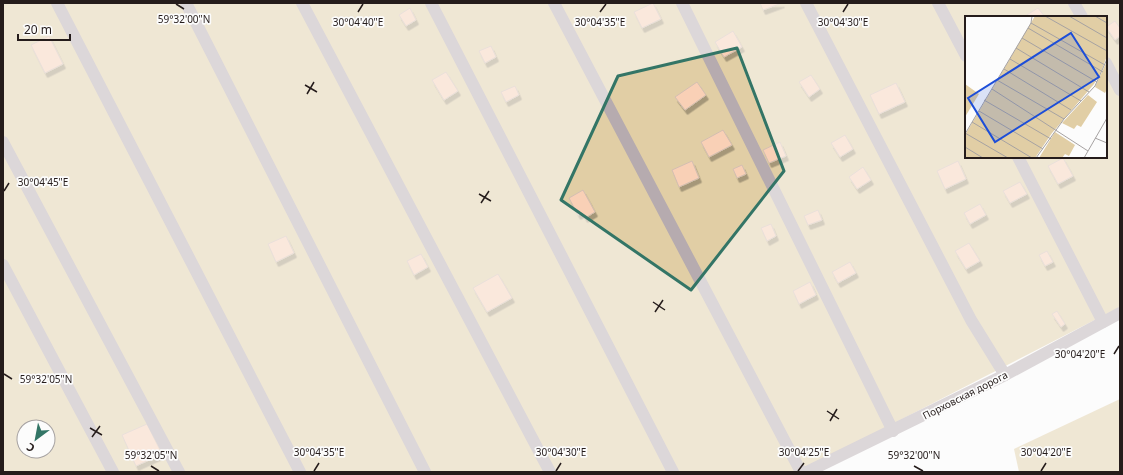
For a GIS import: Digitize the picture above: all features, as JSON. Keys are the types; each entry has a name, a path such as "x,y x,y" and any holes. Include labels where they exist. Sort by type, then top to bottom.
{"street":[{"path":"57,3 300,472"},
{"path":"186,3 425,472"},
{"path":"302,3 550,472"},
{"path":"431,3 673,472"},
{"path":"554,3 801,472"},
{"path":"682,3 893,431"},
{"path":"806,3 971,320 1005,375"},
{"path":"938,3 965,54"},
{"path":"1074,3 1081,16"},
{"path":"1107,65 1120,90"},
{"path":"3,142 179,472"},
{"path":"1019,158 1104,322"},
{"path":"3,265 113,472"},
{"name":"Порховская дорога","path":"807,472 1005,375 1120,313"}],"highlighted area":[{"path":"737,48 784,171 691,290 561,200 618,76"}],"shaded area":[{"path":"3,3 1120,3 1120,307 799,472 3,472"},
{"path":"1120,399 1120,472 1019,472 1014,449"}],"building":[{"path":"653,3 661,19 642,28 634,12"},
{"path":"760,3 782,3 763,10"},
{"path":"410,8 416,20 406,26 399,15"},
{"path":"1038,8 1044,16 1025,16"},
{"path":"1115,21 1120,28 1120,36 1115,40 1107,26"},
{"path":"733,31 742,47 724,57 715,42"},
{"path":"49,36 63,64 45,73 31,45"},
{"path":"491,46 496,57 485,63 479,51"},
{"path":"446,72 458,91 444,100 432,80"},
{"path":"811,75 820,89 809,97 799,82"},
{"path":"697,82 706,95 685,110 675,97"},
{"path":"896,83 905,102 879,114 870,95"},
{"path":"515,86 519,95 506,102 501,92"},
{"path":"723,130 732,145 709,157 701,142"},
{"path":"845,135 853,149 840,157 831,143"},
{"path":"780,142 786,156 769,163 763,150"},
{"path":"1063,158 1073,176 1058,184 1048,166"},
{"path":"692,161 699,178 679,187 672,170"},
{"path":"958,161 966,179 945,189 937,171"},
{"path":"742,165 746,174 737,178 733,169"},
{"path":"863,167 871,180 857,189 849,177"},
{"path":"1020,182 1027,194 1010,203 1003,191"},
{"path":"583,190 595,212 585,218 582,213 578,215 569,198"},
{"path":"980,204 986,215 970,224 964,213"},
{"path":"818,210 822,220 808,225 804,216"},
{"path":"771,224 776,236 767,241 761,228"},
{"path":"286,236 294,253 276,262 268,244"},
{"path":"969,243 980,261 966,269 955,251"},
{"path":"1047,251 1053,262 1045,266 1039,255"},
{"path":"421,254 428,267 414,275 407,261"},
{"path":"850,262 856,273 838,283 832,272"},
{"path":"498,274 512,298 487,312 473,288"},
{"path":"810,282 816,295 799,304 793,291"},
{"path":"1057,311 1065,324 1061,327 1052,314"},
{"path":"147,424 162,454 136,466 122,435"}]}
